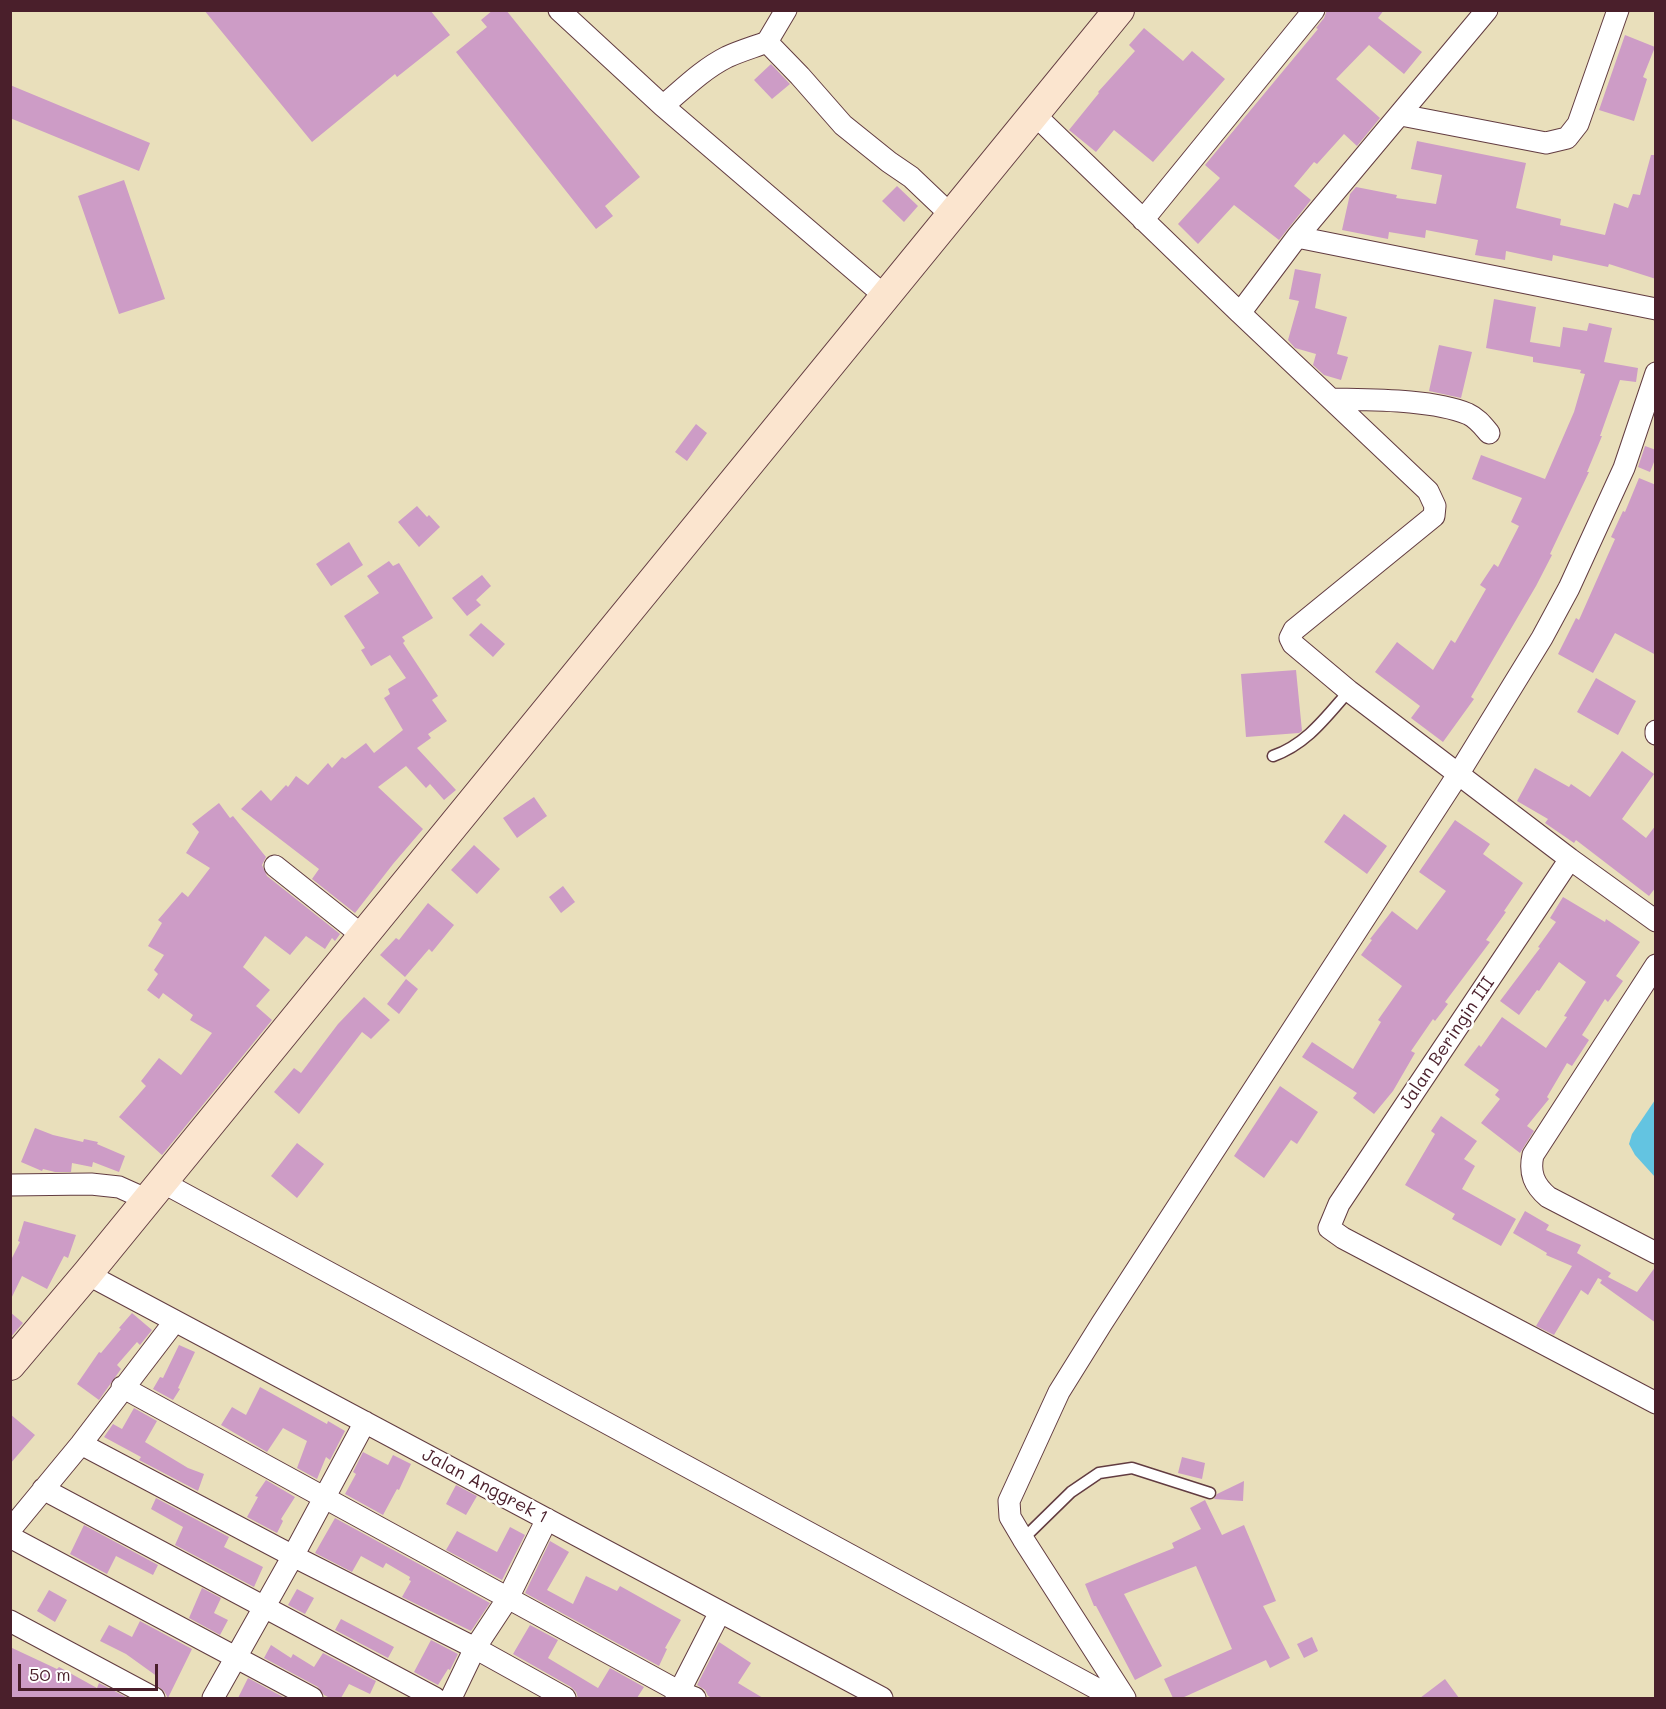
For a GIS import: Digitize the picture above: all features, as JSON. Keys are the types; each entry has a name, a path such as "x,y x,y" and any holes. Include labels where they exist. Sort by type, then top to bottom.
{"street":[{"path":"559,10 663,106 886,297"},
{"path":"663,106 692,80 715,64 767,42 786,10"},
{"path":"10,1365 155,1191 453,823 1119,10"},
{"path":"1143,220 1314,10"},
{"path":"1240,313 1298,237 1487,10"},
{"path":"1401,115 1546,143 1567,138 1578,124 1618,10"},
{"path":"767,42 843,125 911,177 952,216"},
{"path":"1034,114 1428,491 1435,506 1434,516 1294,630 1290,638 1293,644 1349,691 1570,859 1656,921"},
{"path":"1298,237 1656,309"},
{"path":"1125,1698 1010,1517 1009,1501 1059,1392 1459,773 1542,638 1569,588 1624,468 1656,373"},
{"path":"1331,399 1390,401 1442,407 1469,414 1489,433"},
{"name":"Jalan Beringin III","path":"1570,859 1339,1204 1329,1228 1330,1231 1656,1404"},
{"path":"275,866 363,936"},
{"path":"1656,966 1533,1155 1531,1165 1532,1177 1538,1188 1548,1197 1656,1253"},
{"path":"10,1185 91,1184 155,1191 1114,1698"},
{"name":"Jalan Anggrek 1","path":"87,1274 882,1698"},
{"path":"10,1530 81,1444 122,1387 175,1321"},
{"path":"122,1387 684,1696 720,1612"},
{"path":"213,1698 365,1422"},
{"path":"81,1444 293,1556 475,1648 565,1698"},
{"path":"43,1489 435,1698"},
{"path":"451,1698 475,1648 508,1598 547,1519"},
{"path":"10,1537 312,1698"},
{"path":"10,1621 154,1698"}],"lane":[{"path":"1273,756 1310,735 1349,691"},
{"path":"1023,1539 1071,1492 1099,1473 1132,1468 1209,1493"}],"water":[{"path":"1655,1100 1655,1177 1635,1155 1629,1144 1632,1134"}],"building":[{"path":"204,10 430,10 450,35 397,77 395,74 312,142"},
{"path":"493,10 506,10 640,177 605,206 613,216 596,229 456,52 487,27 481,20"},
{"path":"1327,10 1384,10 1378,18 1422,52 1404,74 1369,45 1336,79 1380,118 1357,146 1344,134 1317,164 1314,162 1294,186 1311,200 1279,240 1234,205 1198,244 1178,224 1220,178 1205,165 1318,29 1316,28"},
{"path":"1144,28 1183,61 1192,51 1225,79 1153,162 1114,130 1096,152 1069,130 1098,92 1135,51 1129,45"},
{"path":"1625,35 1655,47 1643,77 1647,79 1634,121 1599,110"},
{"path":"771,64 790,84 772,99 754,80"},
{"path":"10,85 150,143 139,171 10,118"},
{"path":"1417,141 1526,163 1516,208 1561,219 1560,225 1605,235 1614,203 1628,208 1633,194 1640,195 1651,155 1656,155 1656,279 1609,264 1608,267 1553,255 1552,261 1506,251 1505,260 1475,255 1478,240 1426,230 1425,238 1389,232 1388,239 1342,230 1350,194 1356,187 1397,195 1396,198 1436,204 1442,175 1411,169"},
{"path":"124,180 165,299 119,314 78,196"},
{"path":"897,186 918,206 904,222 882,201"},
{"path":"1295,269 1321,274 1315,308 1347,317 1337,354 1348,357 1341,380 1324,375 1313,365 1316,354 1295,348 1288,340 1299,301 1289,299"},
{"path":"1494,299 1536,307 1530,342 1560,347 1563,327 1587,331 1589,323 1612,328 1604,362 1638,368 1636,382 1620,380 1600,436 1602,436 1587,472 1589,472 1550,554 1552,555 1471,697 1474,699 1443,742 1411,718 1420,706 1375,672 1397,642 1433,670 1451,640 1455,643 1486,589 1480,585 1494,564 1498,567 1519,526 1511,522 1522,498 1472,479 1481,455 1545,479 1574,412 1585,374 1580,373 1581,370 1533,362 1533,357 1486,348"},
{"path":"1439,345 1472,352 1461,398 1429,391"},
{"path":"696,424 707,433 687,461 675,452"},
{"path":"1645,446 1656,450 1656,457 1650,472 1638,467"},
{"path":"1639,478 1656,485 1656,655 1615,633 1593,673 1558,654 1576,618 1579,620 1615,539 1611,537 1623,511 1625,512"},
{"path":"417,506 440,527 419,547 398,522"},
{"path":"349,542 363,565 331,586 316,564"},
{"path":"389,561 393,566 399,563 433,618 402,637 405,641 403,643 438,696 432,700 447,721 428,734 431,738 417,748 456,790 444,800 430,784 426,788 406,766 378,787 423,829 355,913 312,879 319,869 241,809 261,790 271,801 286,785 288,787 296,776 308,785 328,763 332,768 342,757 345,759 366,743 374,753 403,730 384,698 390,694 388,689 406,678 390,655 371,666 361,650 365,648 344,616 379,593 367,576"},
{"path":"482,575 491,586 476,600 481,605 467,616 452,598"},
{"path":"481,623 505,644 493,657 469,635"},
{"path":"1296,670 1302,731 1246,737 1241,674"},
{"path":"1596,678 1636,701 1618,735 1577,712"},
{"path":"1622,751 1654,774 1622,819 1646,838 1656,825 1656,887 1649,896 1576,840 1574,843 1545,823 1548,819 1517,801 1535,768 1569,787 1571,784 1590,797"},
{"path":"534,797 547,816 517,838 503,818"},
{"path":"219,803 230,818 233,816 266,857 262,865 267,876 340,934 335,941 332,938 325,949 306,936 290,955 265,936 243,967 270,990 256,1006 272,1020 162,1155 119,1117 146,1086 141,1081 159,1058 181,1075 212,1033 190,1020 193,1015 163,993 159,999 147,990 158,974 154,970 164,955 148,946 162,923 158,920 182,892 188,897 210,868 186,853 199,832 192,824"},
{"path":"1344,814 1387,846 1367,874 1324,842"},
{"path":"1455,820 1490,844 1483,854 1523,883 1486,940 1490,942 1445,1002 1448,1004 1435,1021 1433,1019 1411,1051 1415,1053 1393,1091 1374,1114 1353,1098 1357,1093 1302,1057 1312,1042 1353,1069 1381,1022 1378,1020 1402,986 1361,955 1372,940 1370,939 1392,911 1417,930 1446,891 1419,872"},
{"path":"474,845 500,869 477,894 451,870"},
{"path":"563,886 575,902 561,913 549,897"},
{"path":"1563,897 1605,922 1606,919 1640,942 1616,976 1623,981 1608,1002 1605,999 1582,1035 1589,1040 1572,1066 1567,1063 1547,1097 1549,1099 1527,1126 1534,1131 1520,1153 1481,1123 1500,1099 1495,1095 1499,1090 1464,1065 1479,1045 1481,1047 1502,1017 1546,1048 1567,1017 1564,1016 1586,982 1559,962 1519,1015 1500,1001 1540,948 1538,947 1556,922 1550,918"},
{"path":"428,903 454,925 432,952 429,949 405,977 380,955 396,938 399,940"},
{"path":"406,979 418,989 399,1014 387,1004"},
{"path":"364,997 390,1020 371,1039 362,1032 299,1114 274,1092 294,1068 301,1073 338,1024"},
{"path":"1280,1086 1318,1112 1297,1144 1291,1140 1264,1178 1234,1156"},
{"path":"1441,1116 1477,1141 1464,1159 1475,1166 1462,1189 1516,1219 1501,1246 1452,1219 1455,1214 1405,1185 1435,1134 1431,1131"},
{"path":"35,1128 83,1142 84,1139 98,1142 97,1144 125,1156 119,1172 93,1162 92,1167 72,1163 71,1172 55,1172 43,1169 42,1171 21,1162"},
{"path":"297,1143 324,1164 297,1198 271,1176"},
{"path":"1525,1211 1549,1225 1546,1230 1581,1245 1577,1253 1611,1273 1608,1277 1637,1292 1656,1266 1656,1323 1600,1283 1602,1280 1598,1278 1588,1295 1581,1290 1554,1335 1536,1326 1572,1266 1546,1255 1547,1253 1513,1233"},
{"path":"24,1221 76,1235 68,1258 64,1256 47,1289 22,1276 10,1301 10,1262 20,1242 18,1241"},
{"path":"10,1312 23,1323 10,1338"},
{"path":"132,1313 152,1330 140,1345 137,1342 117,1365 121,1369 99,1400 77,1384 99,1352 101,1353"},
{"path":"179,1345 195,1352 173,1400 153,1389 160,1377 163,1378"},
{"path":"260,1387 327,1424 328,1421 345,1431 330,1460 326,1457 317,1479 297,1468 307,1441 283,1428 267,1452 221,1425 232,1407 246,1415"},
{"path":"134,1408 157,1421 145,1442 188,1468 204,1474 198,1491 139,1460 141,1457 104,1437 113,1424 122,1429"},
{"path":"10,1414 35,1435 10,1464"},
{"path":"363,1452 388,1465 393,1455 411,1464 399,1490 397,1489 383,1515 345,1494 356,1474 353,1472"},
{"path":"1182,1457 1205,1463 1202,1479 1178,1473"},
{"path":"266,1480 295,1497 281,1519 283,1521 277,1533 247,1517 258,1497 255,1496"},
{"path":"1244,1481 1243,1501 1214,1499 1217,1494"},
{"path":"456,1485 477,1496 466,1515 446,1504"},
{"path":"156,1498 229,1537 224,1547 263,1567 254,1587 175,1545 183,1527 151,1509"},
{"path":"1205,1500 1222,1535 1244,1525 1276,1601 1263,1606 1290,1658 1270,1668 1266,1660 1182,1698 1173,1698 1164,1679 1232,1649 1196,1566 1124,1594 1162,1666 1135,1680 1094,1606 1085,1584 1174,1548 1172,1543 1201,1529 1190,1508"},
{"path":"335,1518 490,1603 471,1631 402,1597 411,1581 410,1577 386,1563 383,1568 361,1556 352,1572 315,1553"},
{"path":"84,1525 158,1565 153,1575 116,1556 107,1574 70,1554"},
{"path":"510,1527 525,1535 502,1580 446,1550 457,1531 497,1552"},
{"path":"550,1541 569,1552 547,1590 573,1604 586,1576 617,1591 620,1586 681,1620 665,1648 667,1649 659,1666 525,1593"},
{"path":"202,1588 221,1598 214,1613 228,1620 220,1635 189,1618"},
{"path":"297,1589 314,1598 305,1614 288,1605"},
{"path":"49,1590 67,1600 55,1622 37,1611"},
{"path":"341,1619 394,1647 388,1658 335,1630"},
{"path":"140,1621 192,1649 168,1698 164,1691 155,1684 158,1677 126,1654 100,1641 109,1625 132,1637"},
{"path":"530,1625 558,1640 548,1658 598,1688 610,1668 644,1687 637,1698 578,1698 571,1687 513,1654"},
{"path":"1312,1637 1318,1651 1304,1658 1297,1644"},
{"path":"431,1640 458,1654 450,1670 448,1669 438,1685 414,1672"},
{"path":"719,1642 751,1663 738,1683 763,1698 712,1698 697,1685"},
{"path":"271,1645 291,1658 293,1654 314,1667 323,1653 376,1681 370,1694 349,1684 341,1698 330,1698 324,1695 318,1687 264,1658"},
{"path":"10,1647 57,1669 59,1667 97,1688 99,1683 128,1698 10,1698"},
{"path":"248,1678 283,1697 283,1698 238,1698"},
{"path":"1445,1679 1459,1698 1420,1698"}]}
